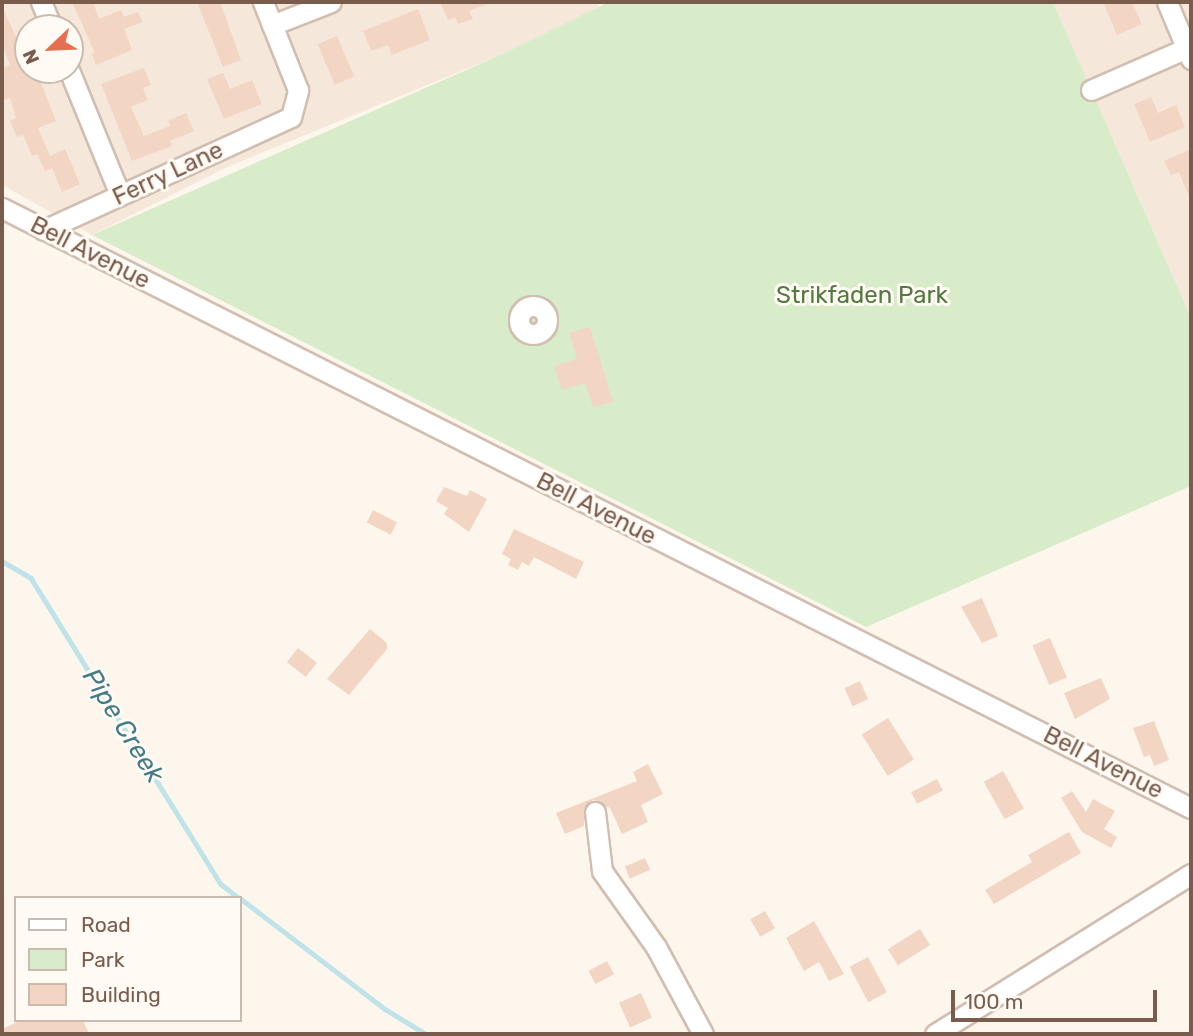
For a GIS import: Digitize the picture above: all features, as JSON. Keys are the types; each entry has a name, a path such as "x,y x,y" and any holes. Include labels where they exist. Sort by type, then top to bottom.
{"street":[{"path":"263,2 272,25 331,2"},
{"path":"1091,90 1190,51 1167,2"},
{"name":"Ferry Lane","path":"44,230 291,117 298,90 272,25"},
{"path":"75,84 120,195"},
{"name":"Bell Avenue","path":"2,208 1191,808"},
{"path":"595,812 602,871 656,947 703,1034"},
{"path":"934,1034 1191,873"}],"shaded area":[{"path":"2,2 597,2 599,7 498,56 225,168 92,235 2,185"},
{"path":"1053,2 1191,2 1191,318"}],"green space":[{"name":"Strikfaden Park","path":"609,2 1053,2 1191,318 1191,486 866,627 92,235 498,56"}],"building":[{"path":"72,2 93,2 99,19 121,10 124,17 138,12 143,22 124,29 132,50 96,65 92,54 95,53 84,29 84,14 77,14"},
{"path":"197,2 220,2 241,60 223,67"},
{"path":"440,2 490,3 469,11 473,19 458,24 455,17 448,20"},
{"path":"1103,2 1132,2 1142,24 1117,35"},
{"path":"2,7 14,33 14,84 41,84 56,121 38,128 50,156 65,149 80,184 62,192 52,168 45,171 37,154 32,156 23,135 17,137 10,121 16,118 10,98 5,100 2,91 2,68 10,65 2,44"},
{"path":"418,9 430,40 392,55 388,45 371,51 363,31"},
{"path":"337,36 354,77 335,85 318,44"},
{"path":"144,68 151,85 143,88 148,100 131,107 144,136 170,126 168,121 186,113 194,131 170,141 172,146 132,161 101,84"},
{"path":"223,73 230,89 252,80 262,104 224,119 207,79"},
{"path":"1151,97 1158,113 1176,105 1185,127 1150,142 1134,104"},
{"path":"1191,149 1191,201 1179,172 1171,175 1164,161"},
{"path":"590,327 613,402 593,407 585,383 562,390 554,366 577,359 569,333"},
{"path":"444,487 467,496 470,490 487,499 469,532 444,514 448,508 436,501"},
{"path":"373,510 397,522 391,535 367,522"},
{"path":"514,529 584,562 576,579 534,557 529,566 522,562 518,570 508,565 511,559 502,554"},
{"path":"982,598 998,636 982,643 961,607"},
{"path":"370,629 387,643 387,649 349,695 327,679"},
{"path":"1050,638 1067,678 1049,685 1033,645"},
{"path":"298,648 317,663 306,677 287,662"},
{"path":"1101,678 1110,699 1075,719 1064,693"},
{"path":"860,681 868,699 853,706 844,688"},
{"path":"888,718 914,760 888,776 862,734"},
{"path":"1154,721 1169,760 1154,766 1150,755 1144,757 1133,728"},
{"path":"648,764 663,794 641,805 648,822 622,834 610,808 593,800 584,808 584,826 565,834 556,813 637,781 633,772"},
{"path":"1003,771 1024,809 1005,819 984,782"},
{"path":"937,779 943,791 917,804 911,792"},
{"path":"1072,791 1086,812 1093,799 1115,811 1104,829 1117,837 1111,848 1082,832 1061,798"},
{"path":"1069,832 1081,853 994,904 985,890 1032,862 1028,855"},
{"path":"645,858 650,870 630,879 625,867"},
{"path":"765,911 775,928 760,937 750,920"},
{"path":"814,921 844,974 829,981 819,962 804,971 786,938"},
{"path":"920,929 930,945 898,965 888,949"},
{"path":"868,957 887,992 868,1002 849,967"},
{"path":"607,961 614,974 596,984 588,971"},
{"path":"641,993 652,1018 630,1027 619,1003"},
{"path":"18,1022 84,1022 89,1034 2,1034 2,1029"}],"waterway":[{"name":"Pipe Creek","path":"2,561 31,578 221,884 236,896"},
{"name":"Pipe Creek","path":"242,900 385,1009 426,1034"}]}
